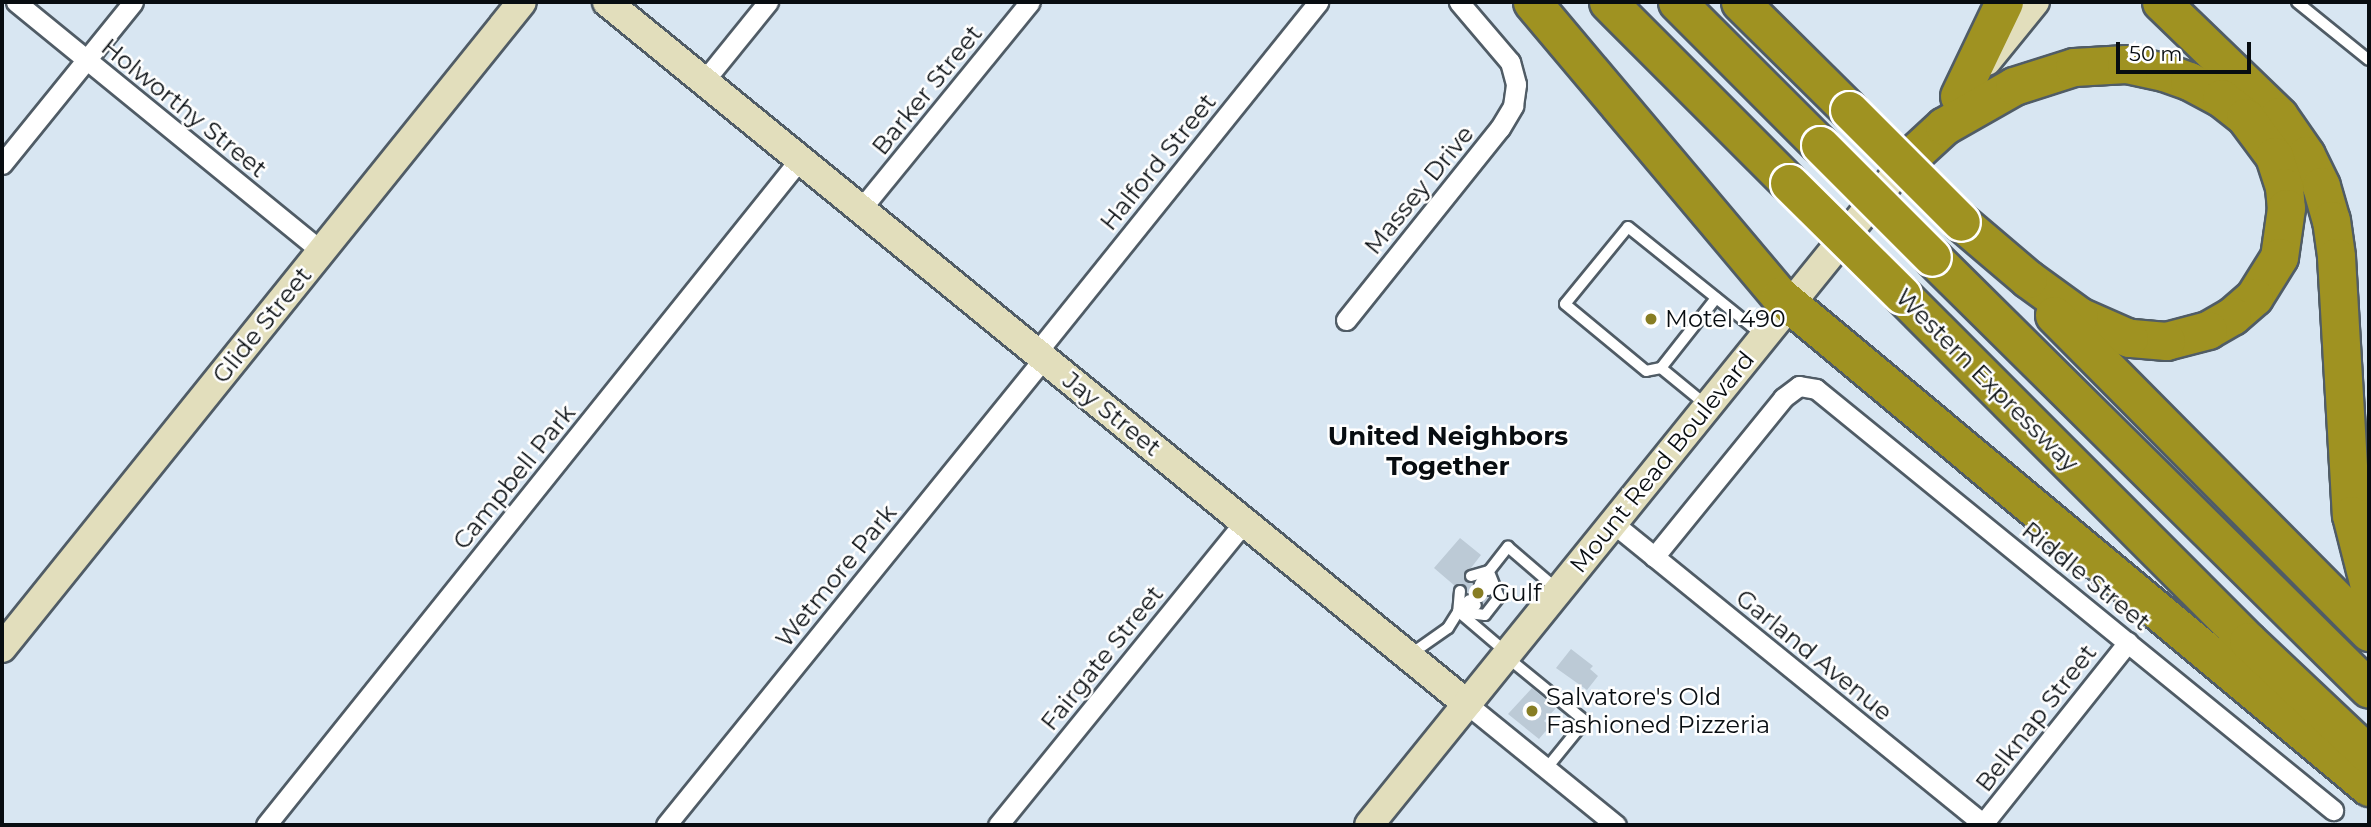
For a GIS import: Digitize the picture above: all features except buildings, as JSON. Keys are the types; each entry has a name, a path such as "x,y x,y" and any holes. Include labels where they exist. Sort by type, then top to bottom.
{"highway":[{"path":"1532,2 1789,305 2369,787"},
{"name":"Western Expressway","path":"1608,2 2238,631 2369,755"},
{"name":"Western Expressway","path":"1677,2 2369,689"},
{"path":"1740,2 2369,632"},
{"path":"1760,2 1788,40 1849,110"},
{"path":"1959,96 2004,2"},
{"path":"2161,2 2279,116 2301,146 2321,186 2331,220 2336,257 2351,515 2357,549 2369,586"},
{"path":"1907,160 1944,126 2014,86 2052,72 2084,65 2137,66 2164,72 2202,87 2230,104 2252,124 2278,165 2286,208 2279,257 2254,297 2232,316 2208,330 2166,341 2129,338 2079,316 2020,273 1961,222"}],"street":[{"name":"Holworthy Street","path":"16,2 321,251"},
{"path":"2,164 133,2"},
{"name":"Glide Street","path":"2,648 522,2"},
{"name":"Jay Street","path":"607,2 1616,825"},
{"path":"704,81 768,2"},
{"name":"Barker Street","path":"861,209 1030,2"},
{"name":"Halford Street","path":"1040,355 1318,2"},
{"name":"Massey Drive","path":"1346,320 1500,128 1513,106 1516,85 1513,69 1502,49 1459,2"},
{"name":"Mount Read Boulevard","path":"1369,825 2035,2"},
{"name":"Campbell Park","path":"266,825 800,159"},
{"name":"Wetmore Park","path":"666,825 1040,355"},
{"name":"Riddle Street","path":"1654,557 1783,398 1793,389 1805,386 1826,395 2333,810"},
{"name":"Fairgate Street","path":"998,825 1244,522"},
{"name":"Garland Avenue","path":"1613,523 1983,825"},
{"name":"Belknap Street","path":"1983,825 2128,642"}],"lane":[{"path":"2297,2 2369,60"},
{"path":"1716,298 1661,368 1646,371 1565,304 1628,227 1764,336"},
{"path":"1661,368 1708,407"},
{"path":"1484,587 1489,571 1508,547 1559,590"},
{"path":"1458,612 1485,615 1499,597 1489,571"},
{"path":"1471,576 1489,571"},
{"path":"1458,612 1460,592"},
{"path":"1408,656 1448,628 1458,612 1472,602"},
{"path":"1458,612 1585,721 1546,769"}],"place":[{"name":"Motel 490","path":"1651,319"},
{"name":"Gulf","path":"1478,593"},
{"name":"Salvatore's Old Fashioned Pizzeria","path":"1532,711"}],"district":[{"name":"United Neighbors Together","path":"1448,452"}]}
